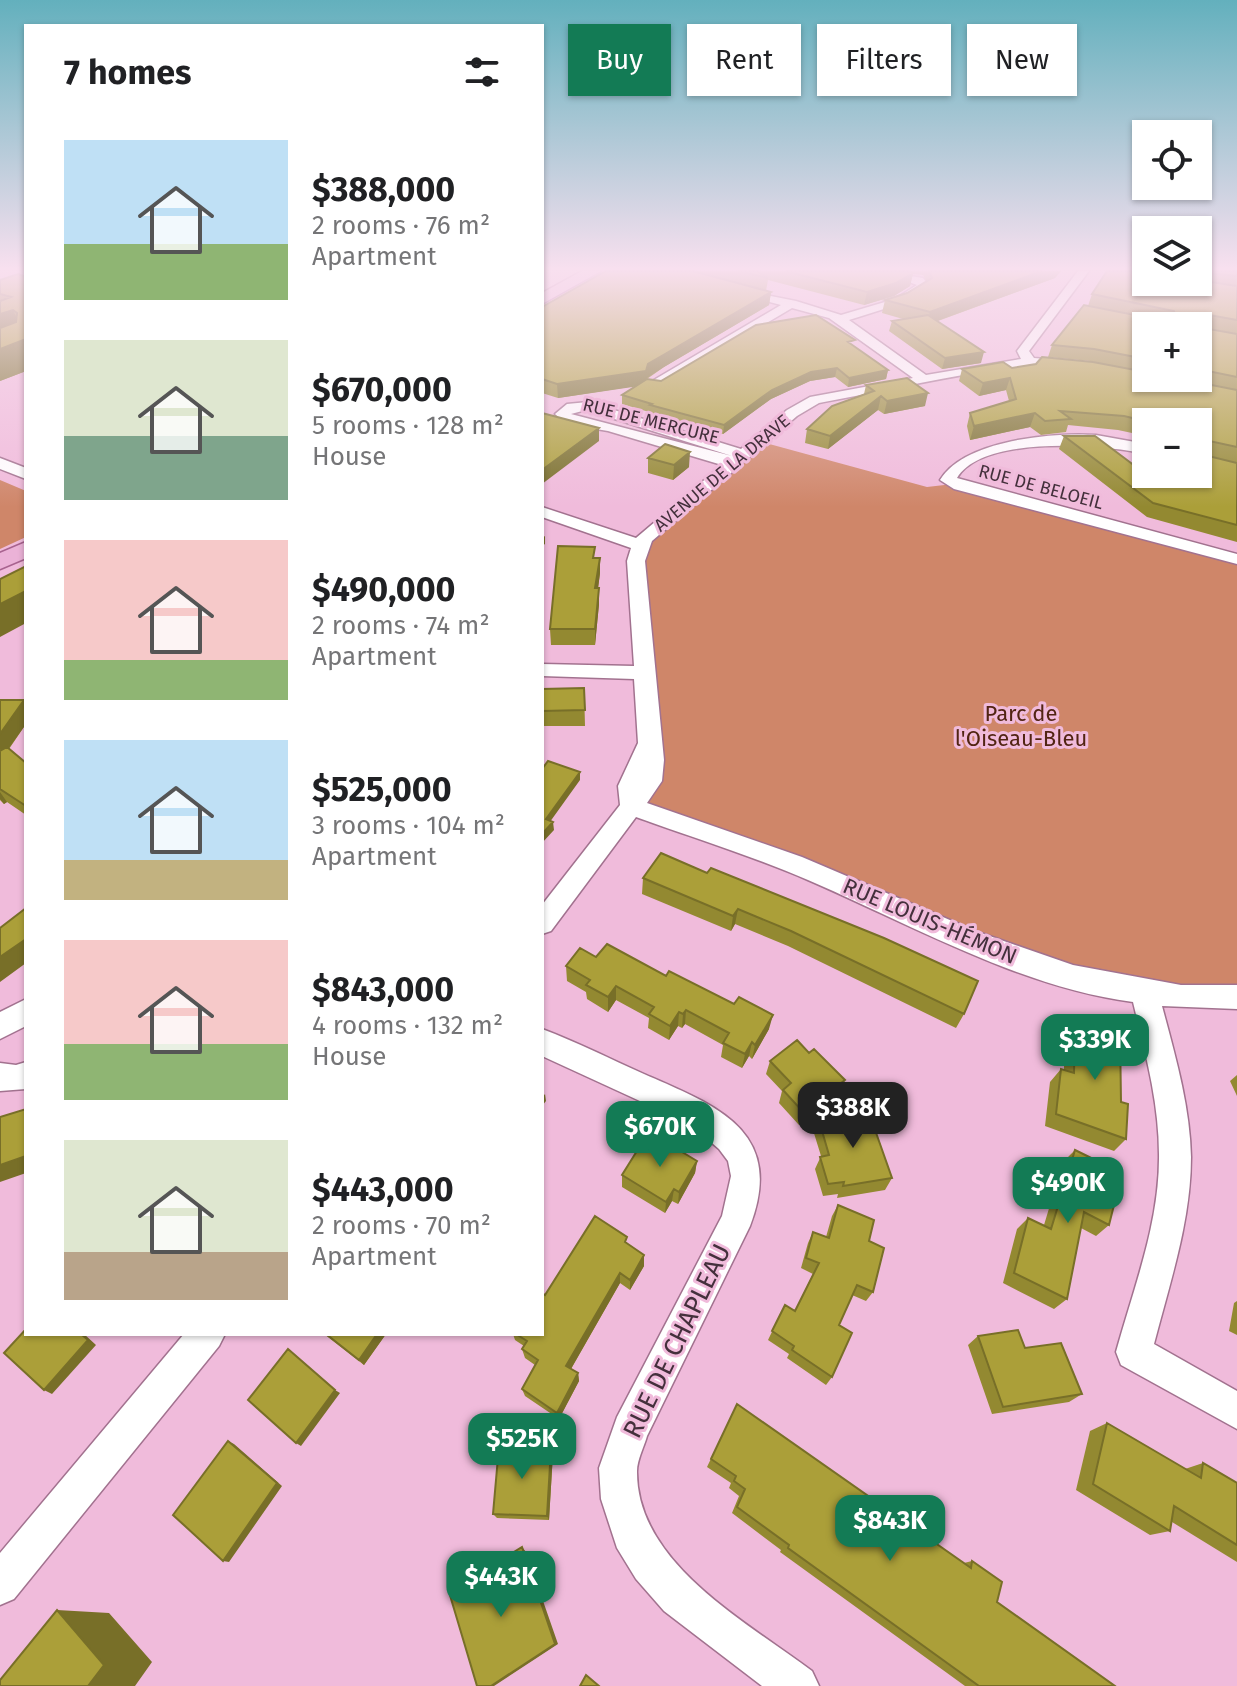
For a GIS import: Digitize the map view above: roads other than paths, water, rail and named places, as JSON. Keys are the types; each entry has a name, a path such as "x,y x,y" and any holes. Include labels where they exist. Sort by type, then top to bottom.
{"main road":[{"path":"0,562 24,550"},
{"path":"0,581 24,569"}],"street":[{"path":"654,384 690,359 710,350"},
{"path":"883,350 922,378"},
{"path":"1024,350 1029,362"},
{"name":"AVENUE DE LA DRAVE","path":"638,553 738,458 792,413 815,400 922,378 1029,362 1089,368"},
{"name":"RUE DE MERCURE","path":"588,406 738,458 610,427 571,421 562,414 572,407 588,406"},
{"name":"RUE DE BELOEIL","path":"1132,446 1105,440 1048,441 973,459 955,468 948,480 960,486 1237,559"},
{"path":"0,463 24,473"},
{"path":"544,513 638,553"},
{"path":"544,529 638,553"},
{"path":"544,921 651,781 653,760 643,673 638,553"},
{"path":"544,670 643,673"},
{"name":"RUE LOUIS-HÉMON","path":"632,807 793,864 1027,963 1098,984 1145,993 1177,998 1237,997"},
{"path":"1145,993 1166,1087 1175,1156 1173,1194 1134,1352 1237,1411"},
{"path":"0,1027 24,1012"},
{"name":"RUE DE CHAPLEAU","path":"544,1043 701,1114 721,1128 736,1145 747,1170 747,1196 734,1226 630,1430 618,1468 620,1499 631,1534 650,1565 679,1596 797,1686"},
{"path":"0,1077 18,1079 24,1076"},
{"path":"0,1585 205,1336"}],"park label":[{"name":"Parc de l'Oiseau-Bleu","path":"1021,726"}]}
